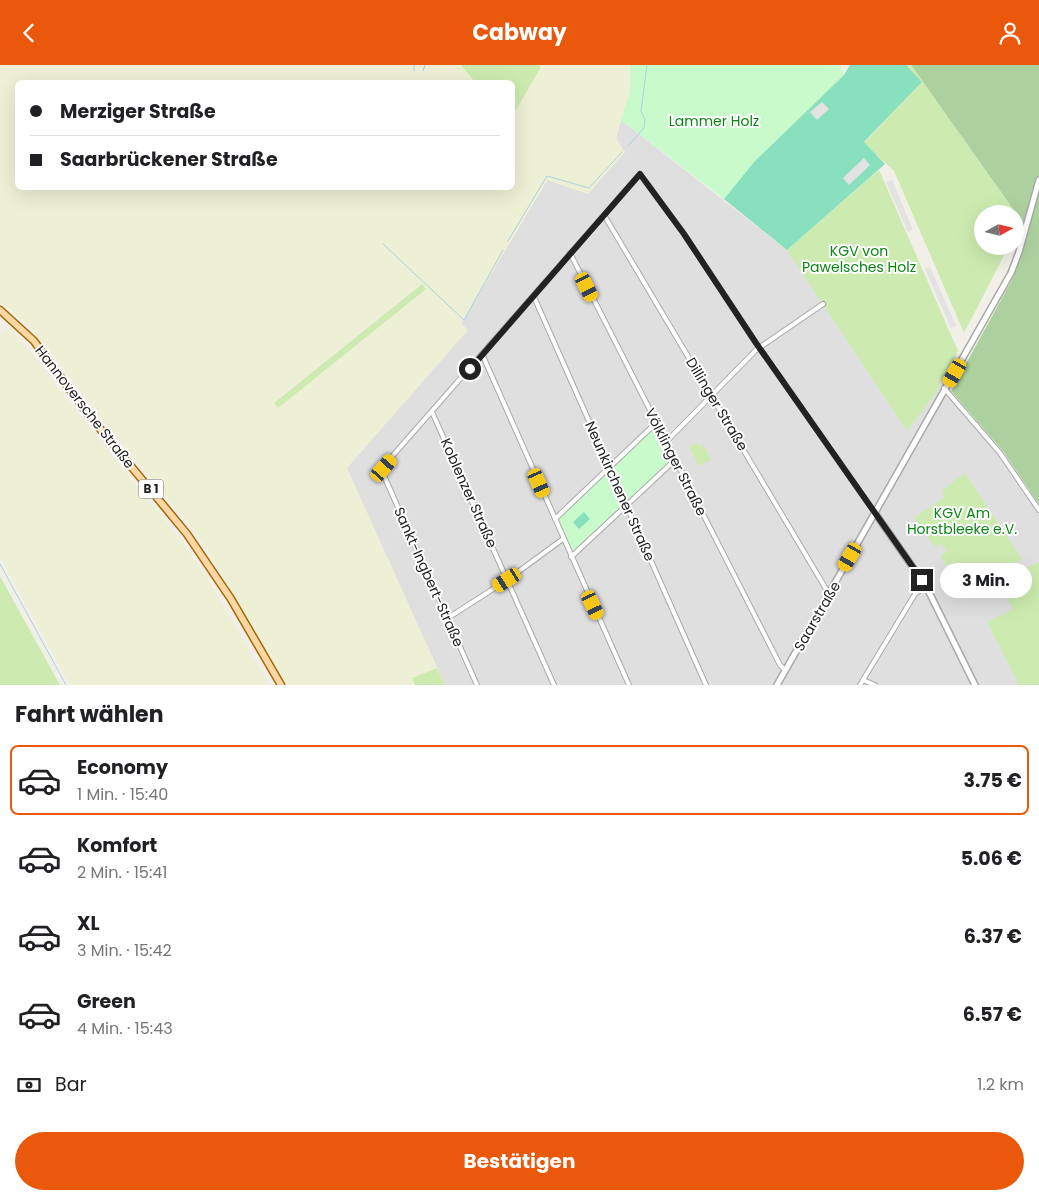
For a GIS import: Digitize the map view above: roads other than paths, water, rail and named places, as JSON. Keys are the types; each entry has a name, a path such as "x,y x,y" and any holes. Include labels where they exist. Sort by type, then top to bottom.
{"main road":[{"name":"Hannoversche Straße","path":"0,309 34,341 103,433 187,534 230,599 281,685"}],"street":[{"path":"432,411 640,174 684,234 926,586 975,685"},
{"name":"Saarstraße","path":"777,685 1011,273 1019,252 1039,180"},
{"name":"Dillinger Straße","path":"604,215 829,594"},
{"name":"Völklinger Straße","path":"570,253 780,665 785,670"},
{"name":"Neunkirchener Straße","path":"534,297 706,685"},
{"path":"666,442 760,347 823,304"},
{"path":"482,355 629,685"},
{"path":"945,389 1000,453 1039,510"},
{"name":"Sankt-Ingbert-Straße","path":"432,411 382,469 477,685"},
{"name":"Koblenzer Straße","path":"432,411 554,685"},
{"path":"555,519 656,423"},
{"path":"571,557 675,460"},
{"path":"448,618 507,580 563,539"},
{"path":"860,685 915,594 926,586"},
{"path":"863,680 875,685"}],"waterway":[{"path":"414,65 414,71"},
{"path":"423,71 425,65"},
{"path":"628,146 644,128 645,119 641,111 647,65"},
{"path":"508,241 547,176 589,188 622,152"},
{"path":"383,244 464,320 503,250"},
{"path":"0,564 66,685"}],"park label":[{"name":"Lammer Holz","path":"714,121"},
{"name":"KGV von Pawelsches Holz","path":"859,259"},
{"name":"KGV Am Horstbleeke e.V.","path":"962,521"}]}
